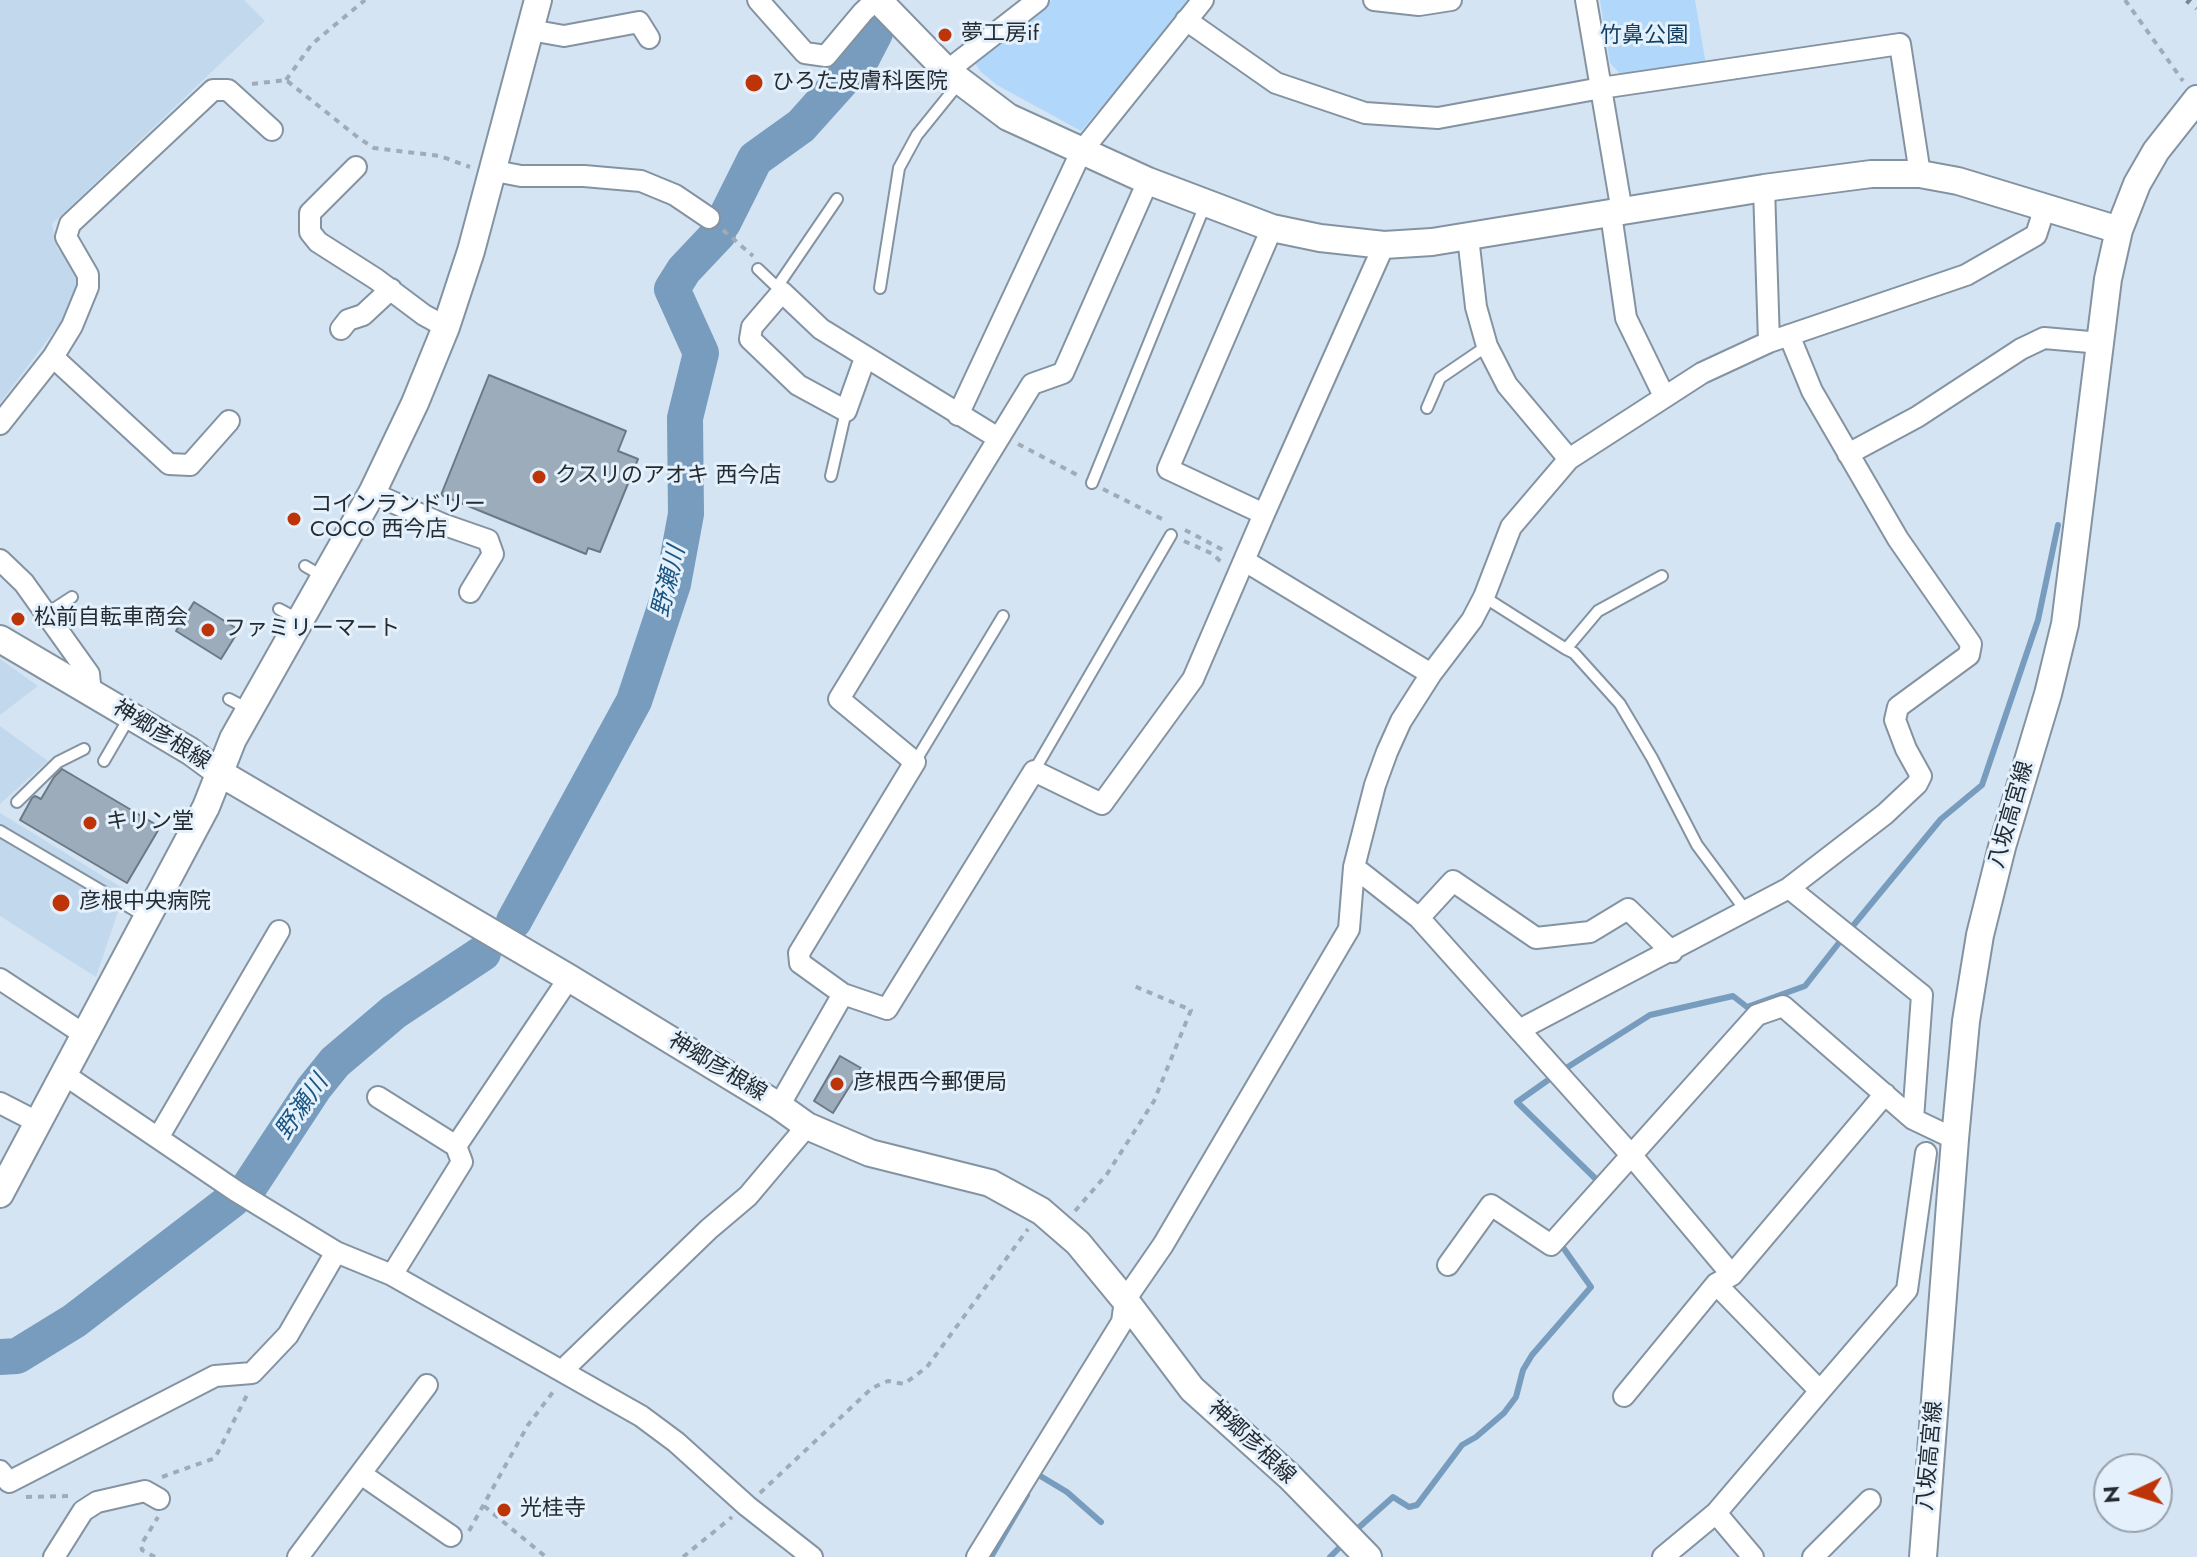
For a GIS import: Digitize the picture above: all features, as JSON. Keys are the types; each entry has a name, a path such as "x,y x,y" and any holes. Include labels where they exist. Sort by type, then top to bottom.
{"main road":[{"path":"0,1194 206,807 233,739 239,705 315,572 372,493 415,403 446,327 487,171 538,0"},
{"path":"877,0 953,77 1008,117 1148,181 1272,228 1320,238 1384,245 1468,237 1764,188 1871,174 1920,174 1958,181 2119,230"},
{"name":"八坂高宮線","path":"1923,1557 1955,1139 1966,1021 1980,935 2065,624 2108,279 2119,230 2137,184 2156,151 2197,99"},
{"name":"神郷彦根線","path":"0,639 138,717 220,773 569,978 807,1126 870,1153 990,1183 1050,1219 1078,1243 1192,1389 1290,1477 1368,1557"}],"street":[{"path":"758,0 805,53 826,56 877,0"},
{"path":"953,77 1038,0"},
{"path":"958,415 1081,152 1203,0"},
{"path":"1374,0 1419,5 1451,0"},
{"path":"1586,0 1601,88 1626,318 1664,396"},
{"path":"1186,20 1276,83 1365,113 1438,118 1601,88 1900,44 1920,174"},
{"path":"530,30 564,36 639,22 649,38"},
{"path":"0,424 53,357 72,326 88,287 88,275 66,237 70,224 213,90 228,90 272,130"},
{"path":"356,167 310,213 310,232 318,242 446,327"},
{"path":"487,171 521,176 584,176 641,181 675,195 709,218"},
{"path":"1148,181 1063,373 1032,384 839,699 915,762 799,953 800,963 843,994 887,1009 1034,771 1102,804 1193,679 1384,245"},
{"path":"1764,188 1769,342"},
{"path":"977,1557 1122,1322 1125,1300 1163,1245 1349,929 1354,867 1371,797 1387,752 1401,721 1431,674 1472,620 1511,527 1569,459 1702,373 1769,342 1966,275 2036,235 2045,207"},
{"path":"1264,514 1168,469 1272,228"},
{"path":"1468,237 1476,307 1487,346 1507,385 1569,459"},
{"path":"341,329 348,320 363,315 391,289"},
{"path":"865,358 846,411 798,385 750,339 752,327 780,290 821,329 958,415 1000,437"},
{"path":"1519,1030 1789,888 1885,814 1917,784 1920,771 1906,749 1895,720 1898,707 1969,655 1971,644 1898,539 1812,391 1789,335"},
{"path":"1848,454 1917,417 2021,349 2044,338 2101,343"},
{"path":"53,357 169,464 190,465 229,421"},
{"path":"372,493 442,524 488,540 493,554 470,592"},
{"path":"0,560 28,580 46,614 89,674 91,693"},
{"path":"1242,568 1431,674"},
{"path":"1354,867 1419,918 1632,1156 1724,1280 1820,1391"},
{"path":"1419,918 1453,881 1536,938 1590,932 1628,909 1672,952"},
{"path":"1789,888 1922,995 1913,1119"},
{"path":"158,1138 279,931"},
{"path":"456,1146 569,978"},
{"path":"0,979 85,1035"},
{"path":"779,1106 843,994"},
{"path":"1448,1265 1491,1205 1551,1245 1757,1015 1783,1006 1913,1119 1955,1139"},
{"path":"65,1075 236,1191 336,1252 392,1275 641,1416 812,1557"},
{"path":"1624,1396 1885,1094"},
{"path":"378,1097 456,1146 462,1162 392,1275"},
{"path":"0,1103 39,1123"},
{"path":"565,1373 568,1365 709,1229 748,1196 807,1126"},
{"path":"1663,1557 1716,1513 1907,1290 1926,1153"},
{"path":"0,1471 9,1482 215,1376 252,1373 288,1335 336,1252"},
{"path":"298,1557 427,1385"},
{"path":"361,1474 457,1539"},
{"path":"54,1557 83,1511 90,1506 97,1502 152,1495"},
{"path":"1813,1557 1870,1500"},
{"path":"1716,1513 1753,1557"}],"lane":[{"path":"880,288 899,168 953,77"},
{"path":"758,269 780,290 837,199"},
{"path":"1092,483 1206,203"},
{"path":"1427,408 1440,378 1487,346"},
{"path":"831,476 846,411"},
{"path":"1034,771 1171,535"},
{"path":"1566,649 1598,611 1662,576"},
{"path":"46,614 72,597"},
{"path":"1484,597 1574,653 1620,704 1697,845 1746,911"},
{"path":"915,762 1003,616"},
{"path":"104,761 138,717"},
{"path":"17,802 58,762 84,749"},
{"path":"0,831 147,918"}],"path":[{"path":"286,80 312,44 365,0"},
{"path":"2125,0 2197,99"},
{"path":"228,90 236,84 286,80 374,148 440,156 487,171"},
{"path":"709,218 753,256 758,269"},
{"path":"1000,437 1092,483 1242,568"},
{"path":"1171,535 1213,554 1226,567 1242,568"},
{"path":"683,1557 747,1506 872,1388 888,1381 904,1384 927,1367 1050,1219 1107,1174 1154,1101 1191,1010 1134,986"},
{"path":"155,1557 142,1550 141,1545 160,1514 152,1495 155,1479 215,1458 249,1391 252,1373"},
{"path":"457,1539 484,1506 528,1425 565,1373"},
{"path":"19,1497 82,1496 90,1506"},
{"path":"484,1506 546,1557"}],"shaded area":[{"path":"0,0 244,0 265,21 52,224 57,248 77,269 81,286 76,302 0,403"},
{"path":"0,659 38,686 0,715"},
{"path":"0,726 48,761 0,804"},
{"name":"彦根中央病院","path":"0,813 129,892 117,914 96,977 0,916"}],"green space":[{"path":"1052,0 1193,0 1081,131 997,85 974,62"},
{"name":"竹鼻公園","path":"1600,0 1695,0 1706,65 1624,78 1610,63"}],"building":[{"name":"クスリのアオキ 西今店","path":"489,375 626,431 618,451 638,459 600,552 588,548 586,554 441,495"},
{"name":"ファミリーマート","path":"194,602 239,630 221,659 176,631"},
{"name":"キリン堂","path":"62,769 160,827 127,883 20,820 32,798 41,799"},
{"name":"彦根西今郵便局","path":"840,1056 861,1068 833,1113 814,1101"}],"waterway":[{"name":"野瀬川","path":"723,223 755,159 801,126 862,58 875,33"},
{"name":"野瀬川","path":"514,921 634,701 673,584 686,514 685,418 701,353 672,289 684,270 718,234"},
{"path":"1852,927 1941,819 1982,785 2038,620 2058,525"},
{"path":"1563,1070 1650,1015 1733,996 1747,1007 1805,986 1842,939"},
{"name":"野瀬川","path":"249,1187 314,1088 335,1062 394,1012 483,953"},
{"path":"1551,1078 1517,1102 1602,1185"},
{"name":"野瀬川","path":"0,1357 17,1356 74,1321 232,1200"},
{"path":"1356,1530 1393,1497 1409,1507 1417,1505 1462,1445 1504,1413 1516,1397 1523,1370 1532,1355 1591,1287 1562,1246"},
{"path":"1035,1477 1037,1474 1067,1492 1101,1522"},
{"path":"991,1557 1027,1495"},
{"path":"1330,1557 1343,1544"}],"railway":[{"path":"2187,0 2197,8"}],"place":[{"name":"夢工房if","path":"945,35"},
{"name":"ひろた皮膚科医院","path":"754,83"},
{"name":"クスリのアオキ 西今店","path":"539,477"},
{"name":"コインランドリー COCO 西今店","path":"294,519"},
{"name":"松前自転車商会","path":"18,619"},
{"name":"ファミリーマート","path":"208,630"},
{"name":"キリン堂","path":"90,823"},
{"name":"彦根中央病院","path":"61,903"},
{"name":"彦根西今郵便局","path":"837,1084"},
{"name":"光桂寺","path":"504,1510"}]}
